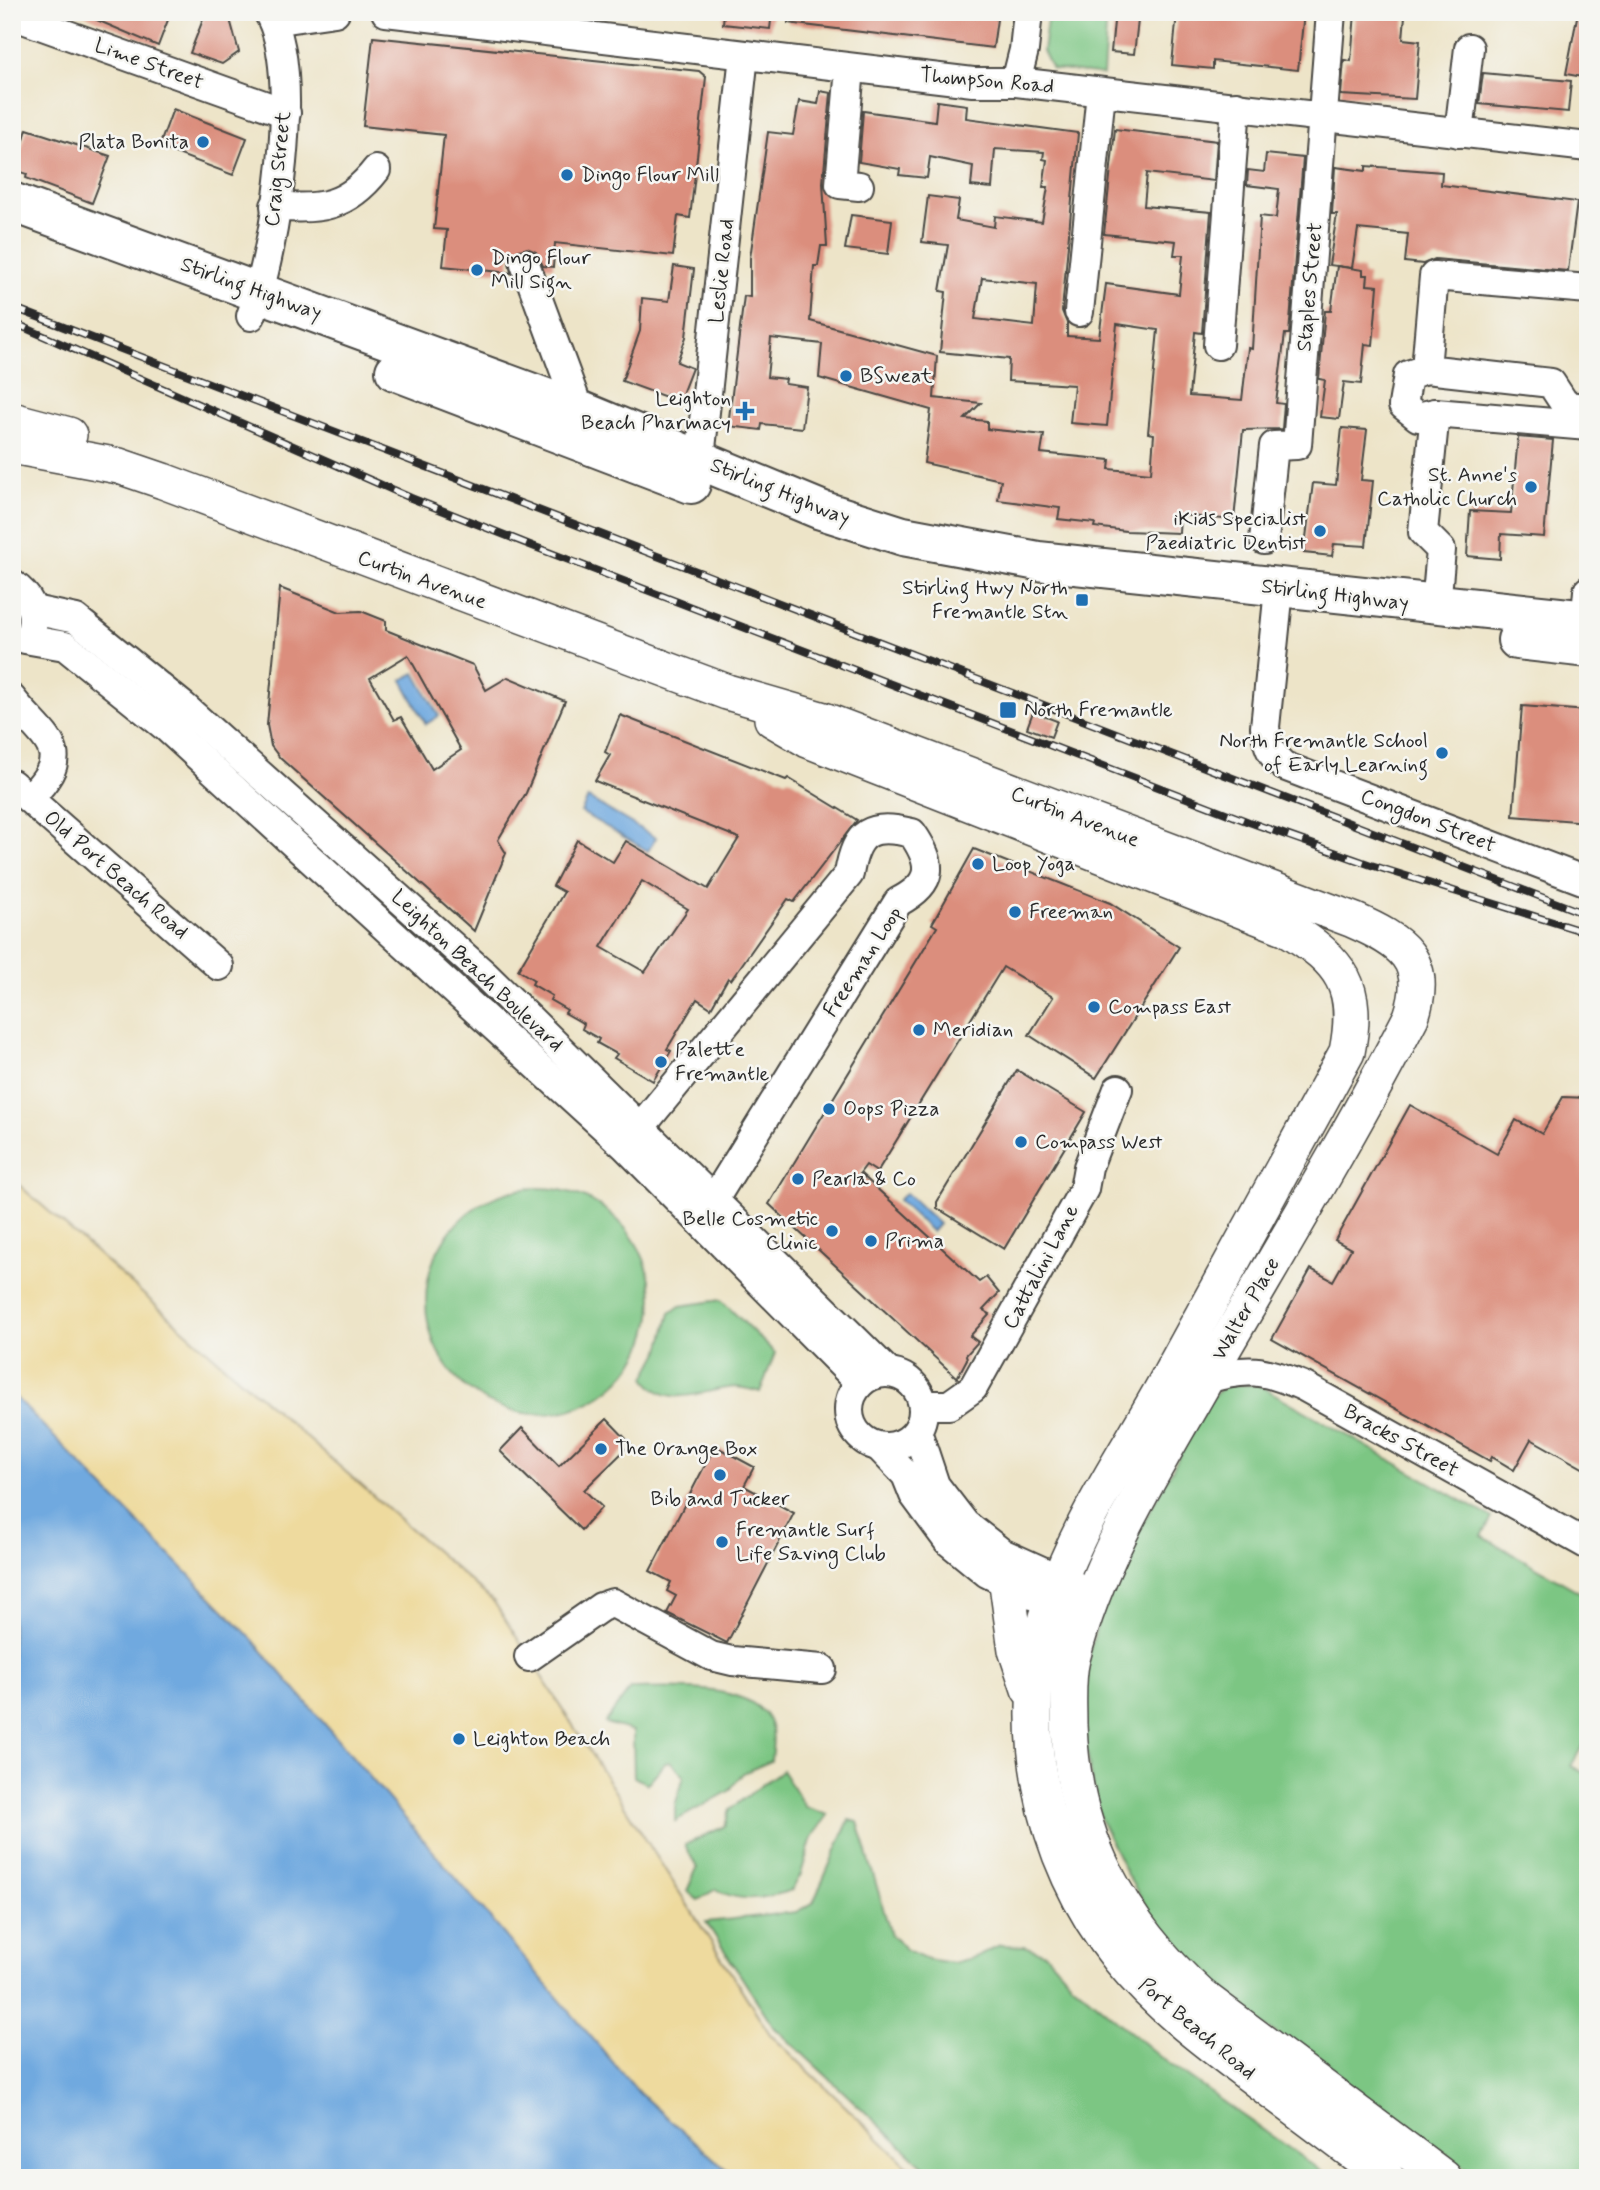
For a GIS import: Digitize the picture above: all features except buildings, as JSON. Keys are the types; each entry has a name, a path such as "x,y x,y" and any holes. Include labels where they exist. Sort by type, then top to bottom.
{"highway":[{"name":"Stirling Highway","path":"12,202 255,304 699,473 939,545 1278,599 1586,625"},
{"name":"Stirling Highway","path":"12,228 255,304"},
{"name":"Stirling Highway","path":"1278,599 1436,606 1586,625"}],"main road":[{"name":"Curtin Avenue","path":"12,420 79,438 119,467"},
{"name":"Curtin Avenue","path":"20,450 119,467 727,692 824,720 1353,920 1381,932 1403,947 1413,961"},
{"name":"Curtin Avenue","path":"727,692 808,740 1287,928 1332,960 1349,995"},
{"name":"Walter Place","path":"1072,1660 1105,1563 1411,1017 1418,982 1413,961"},
{"name":"Walter Place","path":"1055,1592 1099,1495 1159,1396 1347,1052 1354,1020 1349,995"},
{"path":"1007,1584 1016,1650 1034,1703"},
{"name":"Port Beach Road","path":"1055,1592 1041,1643 1034,1703 1038,1770 1052,1833 1072,1879 1118,1957 1150,1993 1201,2038 1387,2178"},
{"name":"Port Beach Road","path":"1072,1660 1069,1702 1074,1780 1087,1829 1103,1869 1140,1934 1164,1963 1201,1996 1444,2178"}],"street":[{"path":"271,17 335,12"},
{"name":"Thompson Road","path":"386,12 552,22 744,55 850,68 973,82 1016,82 1588,147"},
{"path":"1016,82 1024,50 1028,12"},
{"name":"Staples Street","path":"1264,540 1274,446 1297,444 1331,12"},
{"name":"Lime Street","path":"12,15 286,113"},
{"name":"Craig Street","path":"255,304 275,206 286,113 282,50 271,17"},
{"path":"1459,133 1468,48"},
{"name":"Leslie Road","path":"699,473 744,55"},
{"path":"850,68 840,184 859,186"},
{"path":"1079,313 1101,92"},
{"path":"1218,345 1236,107"},
{"path":"275,206 308,208 335,204 360,190 376,170"},
{"path":"525,264 574,424"},
{"path":"1426,369 1434,276 1588,289"},
{"path":"1588,408 1566,406 1551,383 1426,369 1408,375 1402,405 1418,417 1434,413 1588,426"},
{"path":"1434,413 1423,532 1441,550 1436,606"},
{"path":"12,584 26,594 33,610"},
{"name":"Congdon Street","path":"1278,599 1265,727 1266,740 1276,760 1284,766 1588,882"},
{"name":"Leighton Beach Boulevard","path":"19,643 32,627 33,610 75,619 175,717 485,975 633,1136 707,1211 860,1383"},
{"name":"Leighton Beach Boulevard","path":"19,643 65,646 175,717"},
{"path":"12,699 51,743 56,759 51,771 21,791"},
{"name":"Old Port Beach Road","path":"21,791 219,965"},
{"name":"Freeman Loop","path":"633,1136 849,874 853,849 866,833 886,827 912,833 927,856 928,874 916,892 898,902 707,1211"},
{"name":"Cattalini Lane","path":"920,1418 948,1405 973,1388 1084,1189 1088,1167 1118,1089"},
{"name":"Leighton Beach Boulevard","path":"707,1211 889,1373"},
{"name":"Bracks Street","path":"1206,1380 1231,1372 1256,1370 1303,1386 1588,1545"},
{"path":"1072,1660 1071,1632 1065,1608 1055,1592 1042,1571 1002,1553 982,1539 948,1504 930,1474 911,1382 889,1373 875,1375 860,1383 853,1392 848,1410 851,1423 862,1439 880,1448 906,1475 914,1495 948,1541 987,1573 1031,1595 1055,1592 1077,1583 1105,1563"},
{"path":"880,1448 895,1447 907,1441 920,1418"},
{"path":"529,1657 601,1607 613,1603 711,1656 732,1661 822,1669"}],"green space":[{"path":"1048,12 1107,12 1103,75 1052,69 1043,51"},
{"path":"528,1188 550,1188 592,1201 611,1213 627,1229 644,1258 652,1301 644,1344 627,1373 611,1389 582,1406 550,1414 528,1414 486,1401 467,1389 451,1373 434,1344 426,1312 426,1290 439,1248 451,1229 467,1213 496,1196"},
{"path":"721,1300 775,1353 760,1392 731,1387 694,1395 673,1396 653,1387 645,1378 660,1350 670,1313 680,1306"},
{"path":"1226,1385 1259,1385 1492,1518 1482,1536 1588,1597 1588,1736 1571,1766 1588,1775 1588,2178 1480,2178 1266,2027 1210,1983 1178,1949 1127,1875 1100,1819 1084,1738 1086,1667 1106,1591 1211,1398"},
{"path":"630,1689 708,1690 746,1700 761,1709 770,1723 773,1737 771,1761 743,1773 729,1791 675,1821 675,1806 684,1776 671,1762 665,1763 647,1784 634,1777 633,1731 605,1723"},
{"path":"782,1770 805,1807 828,1815 812,1837 801,1874 792,1890 763,1897 744,1898 734,1897 716,1889 698,1900 687,1891 697,1868 685,1845 725,1826 730,1809"},
{"path":"849,1820 858,1822 891,1935 907,1950 927,1959 952,1963 975,1957 1000,1945 1024,1946 1046,1954 1070,1981 1160,2057 1331,2178 936,2178 774,2027 706,1922 796,1912 813,1903"}],"sand":[{"name":"Leighton Beach","path":"12,1179 494,1602 770,2034 920,2178 736,2178 639,2093 253,1640 12,1394"}],"water":[{"path":"415,673 439,716 426,724 402,680"},
{"path":"588,798 656,838 648,851 581,812"},
{"path":"906,1193 939,1224 932,1232 898,1200"},
{"path":"12,1394 253,1640 639,2093 736,2178 12,2178"}],"railway":[{"path":"12,307 1588,915"},
{"path":"12,322 411,498 530,545 1249,822 1371,865 1588,933"}],"place":[{"name":"Plata Bonita","path":"203,142"},
{"name":"Dingo Flour Mill","path":"567,175"},
{"name":"Dingo Flour Mill Sign","path":"477,270"},
{"name":"BSweat","path":"846,376"},
{"name":"Leighton Beach Pharmacy","path":"745,411"},
{"name":"St. Anne's Catholic Church","path":"1531,487"},
{"name":"iKids Specialist Paediatric Dentist","path":"1320,531"},
{"name":"Stirling Hwy North Fremantle Stn","path":"1082,600"},
{"name":"North Fremantle","path":"1008,710"},
{"name":"North Fremantle School of Early Learning","path":"1442,753"},
{"name":"Loop Yoga","path":"978,864"},
{"name":"Freeman","path":"1015,912"},
{"name":"Compass East","path":"1094,1007"},
{"name":"Meridian","path":"919,1030"},
{"name":"Palette Fremantle","path":"661,1062"},
{"name":"Oops Pizza","path":"829,1109"},
{"name":"Compass West","path":"1021,1142"},
{"name":"Pearla & Co","path":"798,1179"},
{"name":"Belle Cosmetic Clinic","path":"832,1231"},
{"name":"Prima","path":"871,1241"},
{"name":"The Orange Box","path":"601,1449"},
{"name":"Bib and Tucker","path":"720,1475"},
{"name":"Fremantle Surf Life Saving Club","path":"722,1542"},
{"name":"Leighton Beach","path":"459,1739"}]}
